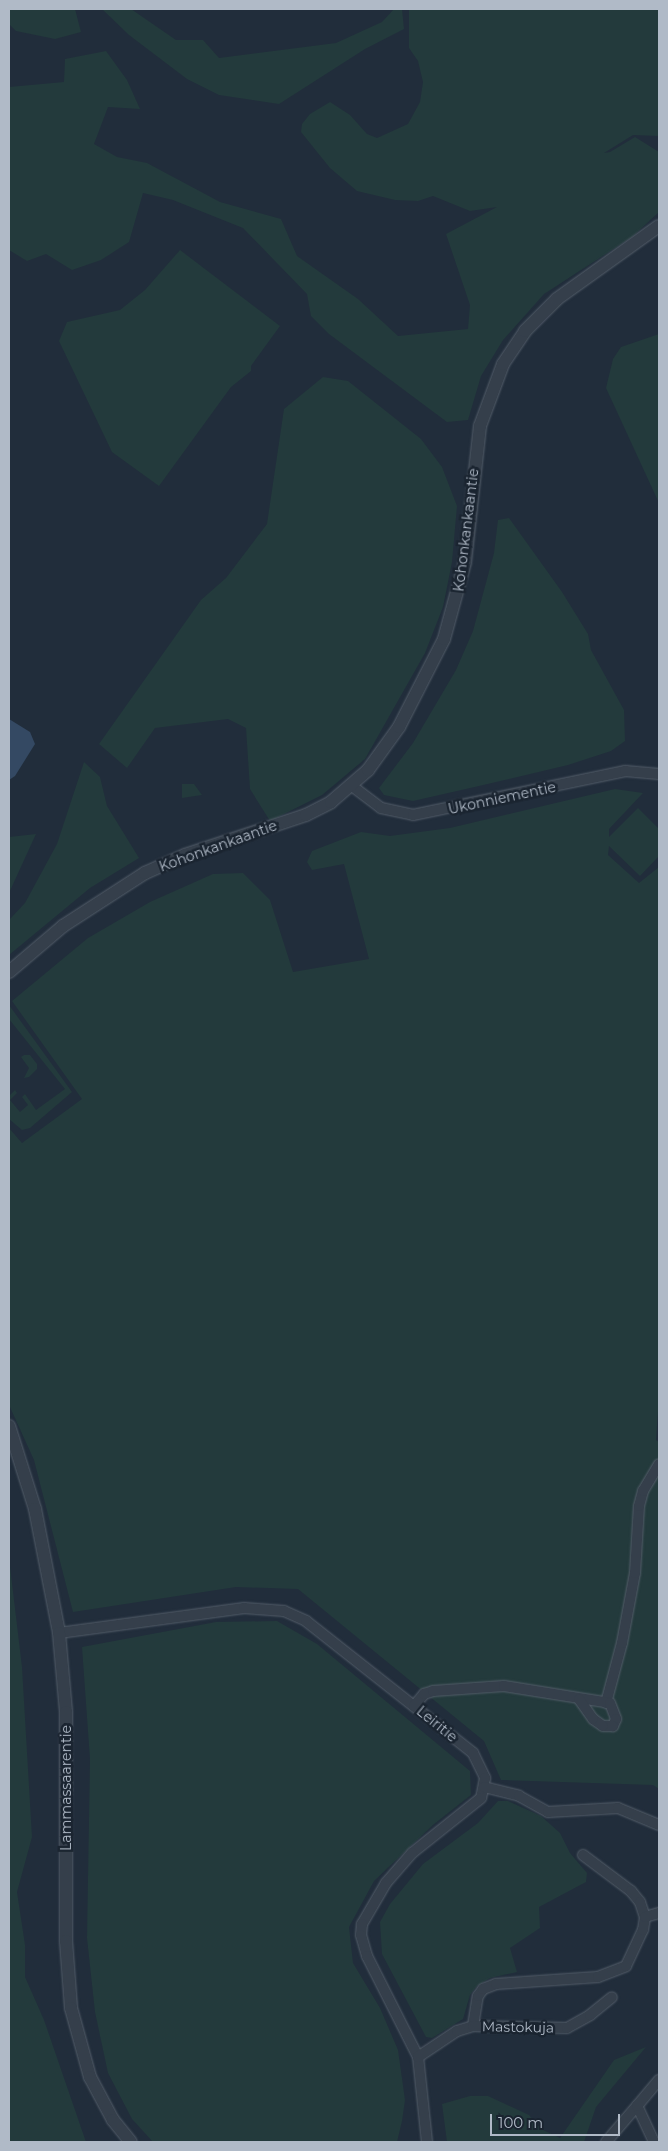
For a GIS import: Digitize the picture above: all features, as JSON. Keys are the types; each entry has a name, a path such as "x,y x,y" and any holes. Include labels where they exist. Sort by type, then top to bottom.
{"street":[{"name":"Kohonkankaantie","path":"9,972 63,926 144,873 186,855 306,815 352,786 382,753 399,727 444,639 465,562 480,426 503,364 525,331 557,299 659,226"},
{"name":"Ukonniementie","path":"352,786 381,808 413,815 625,771 659,774"},
{"name":"Lammassaarentie","path":"9,1426 35,1509 59,1634 68,1769 66,1941 70,2000 90,2077 113,2120 131,2142"},
{"path":"579,1699 593,1719 603,1726 613,1726 616,1719 608,1703 622,1643 635,1573 639,1506 643,1491 659,1464"},
{"name":"Leiritie","path":"59,1634 244,1608 284,1611 306,1621 473,1753 483,1770 484,1787"},
{"path":"414,1706 424,1694 471,1686 504,1686 608,1703"},
{"path":"427,2142 418,2057 367,1956 361,1935 362,1924 402,1864 474,1806 484,1787 519,1796 548,1812 618,1808 659,1825"},
{"path":"473,2026 478,1996 483,1989 496,1984 598,1977 626,1966 637,1944 645,1917 640,1902 631,1891 583,1855"},
{"path":"645,1917 659,1913"},
{"name":"Mastokuja","path":"418,2057 457,2031 473,2026 567,2028 590,2015 612,1996"},
{"path":"606,2142 659,2080"},
{"path":"637,2106 654,2142"}],"green space":[{"path":"9,9 75,9 81,32 55,39 16,31 9,24"},
{"path":"102,9 131,9 176,40 203,40 219,58 336,43 382,22 394,9 402,9 404,29 365,49 279,104 219,95 187,79 129,35"},
{"path":"409,9 659,9 659,136 633,135 604,153 610,152 635,137 659,152 659,212 632,237 544,294 503,340 481,376 468,420 447,422 329,334 311,316 307,294 243,228 173,200 143,193 129,242 101,260 72,270 46,254 27,261 9,250 9,87 64,82 65,59 106,51 127,80 140,109 108,107 94,144 117,157 147,163 220,202 281,219 297,256 358,299 398,336 468,329 470,305 446,234 497,207 470,211 433,196 418,201 395,200 357,191 330,168 301,132 302,124 310,114 330,102 350,115 367,134 377,138 408,124 420,102 423,82 418,61 409,48"},
{"path":"180,250 280,326 251,366 251,371 231,387 159,486 112,452 59,341 67,322 120,310 145,290"},
{"path":"659,334 659,503 606,388 613,359 621,347"},
{"path":"323,377 348,381 421,439 442,467 457,506 452,562 443,607 425,653 365,759 322,795 270,821 250,789 246,728 228,719 155,728 127,768 99,744 201,600 226,578 267,524 284,409"},
{"path":"509,518 562,592 588,634 591,650 624,710 625,741 611,751 568,765 413,801 384,795 379,788 413,743 456,670 473,631 494,553 498,520"},
{"path":"84,762 100,777 107,806 139,858 90,888 9,955 9,920 25,903 57,844"},
{"path":"182,784 194,784 202,795 182,798"},
{"path":"615,789 643,793 609,829 609,837 638,808 659,829 659,856 640,876 609,846 608,855 639,883 659,867 659,1397 656,1440 659,1442 659,1789 653,1785 501,1780 484,1741 298,1589 236,1587 73,1612 34,1460 9,1405 9,1128 22,1143 82,1099 12,1001 88,938 150,902 213,874 243,873 270,900 293,972 369,959 344,864 312,870 307,862 312,851 361,832 390,836 450,828"},
{"path":"36,834 9,893 9,837"},
{"path":"9,1005 72,1092 30,1128 22,1130 9,1119 9,1096 15,1090 17,1093 10,1100 20,1112 28,1105 22,1097 25,1094 36,1110 65,1089 9,1019"},
{"path":"30,1055 37,1064 37,1069 29,1077 24,1078 29,1068 21,1057"},
{"path":"9,1558 22,1667 32,1837 17,1892 25,1945 25,1977 44,2020 86,2142 9,2142"},
{"path":"277,1621 317,1644 470,1771 471,1795 433,1825 374,1881 349,1927 353,1963 380,2008 398,2050 405,2100 402,2121 397,2142 153,2142 132,2119 108,2073 95,2012 87,1938 90,1759 82,1647 216,1622"},
{"path":"498,1801 508,1801 541,1816 560,1833 570,1853 587,1873 586,1882 539,1907 540,1928 510,1948 517,1972 490,1978 477,1986 470,1995 463,2019 432,2038 426,2037 382,1954 380,1922 390,1904 423,1864 478,1823"},
{"path":"646,2047 596,2107 584,2142 447,2142 442,2104 470,2096 488,2096 529,2115 541,2129 560,2138 614,2060"}],"water":[{"path":"9,719 30,732 35,744 15,776 9,780"}]}
